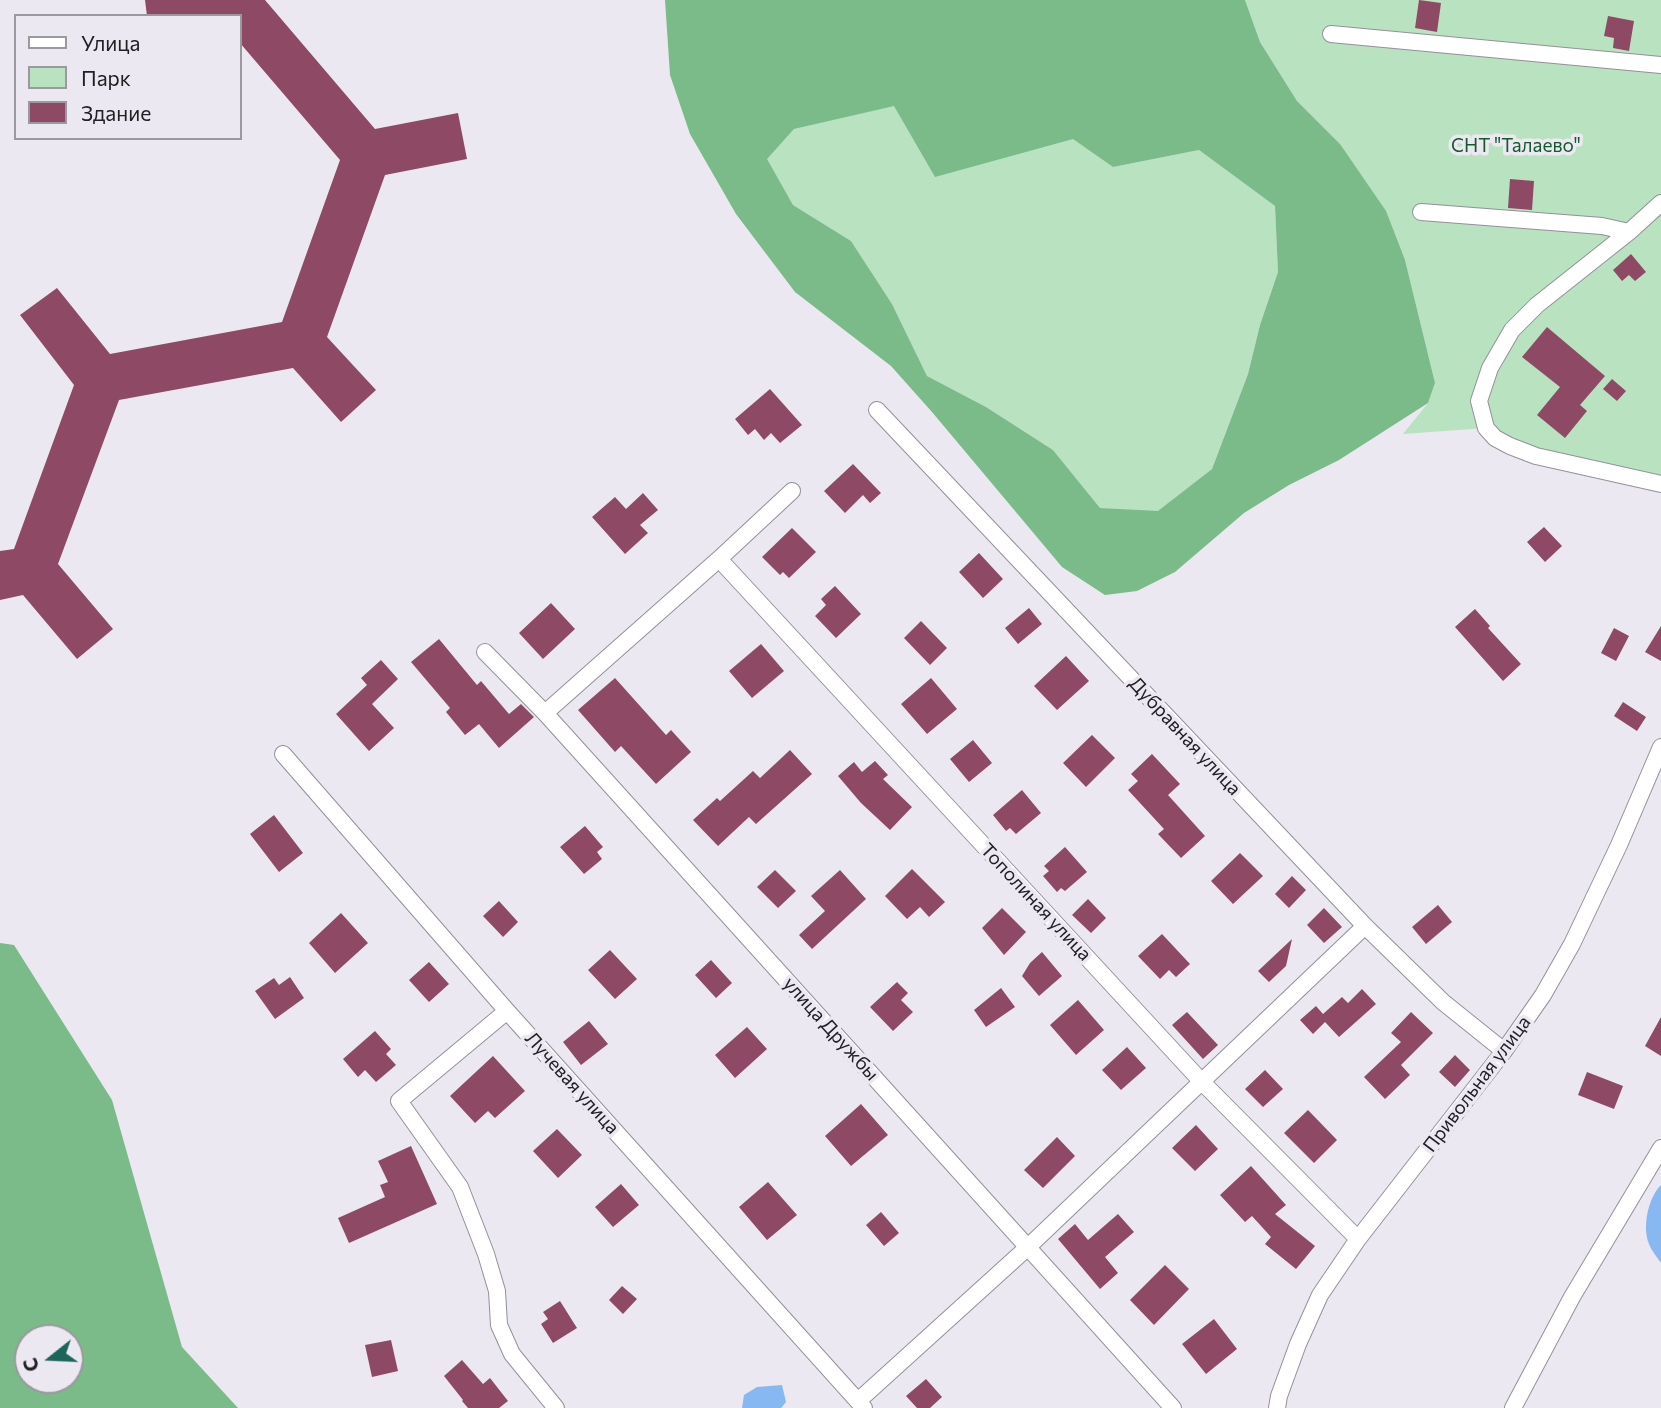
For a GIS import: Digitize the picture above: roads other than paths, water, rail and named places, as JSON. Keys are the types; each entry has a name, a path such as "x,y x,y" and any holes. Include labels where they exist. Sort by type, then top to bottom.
{"street":[{"path":"1331,34 1661,65"},
{"path":"1661,203 1629,232 1537,304 1512,330 1490,368 1479,401 1486,428 1495,439 1536,456 1661,484"},
{"path":"1420,212 1602,226 1629,232"},
{"name":"Дубравная улица","path":"877,410 1365,926 1443,1002 1504,1051"},
{"path":"545,713 792,491"},
{"name":"Тополиная улица","path":"719,559 1201,1081 1358,1239"},
{"name":"улица Дружбы","path":"485,652 545,713 1173,1408"},
{"name":"Привольная улица","path":"1278,1408 1279,1396 1298,1344 1320,1295 1358,1239 1504,1051 1543,995 1572,944 1661,747"},
{"name":"Лучевая улица","path":"283,754 508,1011 861,1405"},
{"path":"861,1405 1365,926"},
{"path":"508,1011 399,1101 460,1187 486,1254 496,1290 499,1325 512,1354 556,1408"},
{"path":"1513,1408 1572,1297 1661,1148"}],"water":[{"path":"1661,1185 1661,1263 1650,1246 1646,1221 1653,1197"},
{"path":"782,1385 786,1402 781,1408 742,1408 744,1395 757,1387"}],"park label":[{"name":"СНТ \"Талаево\"","path":"1516,146"}]}
